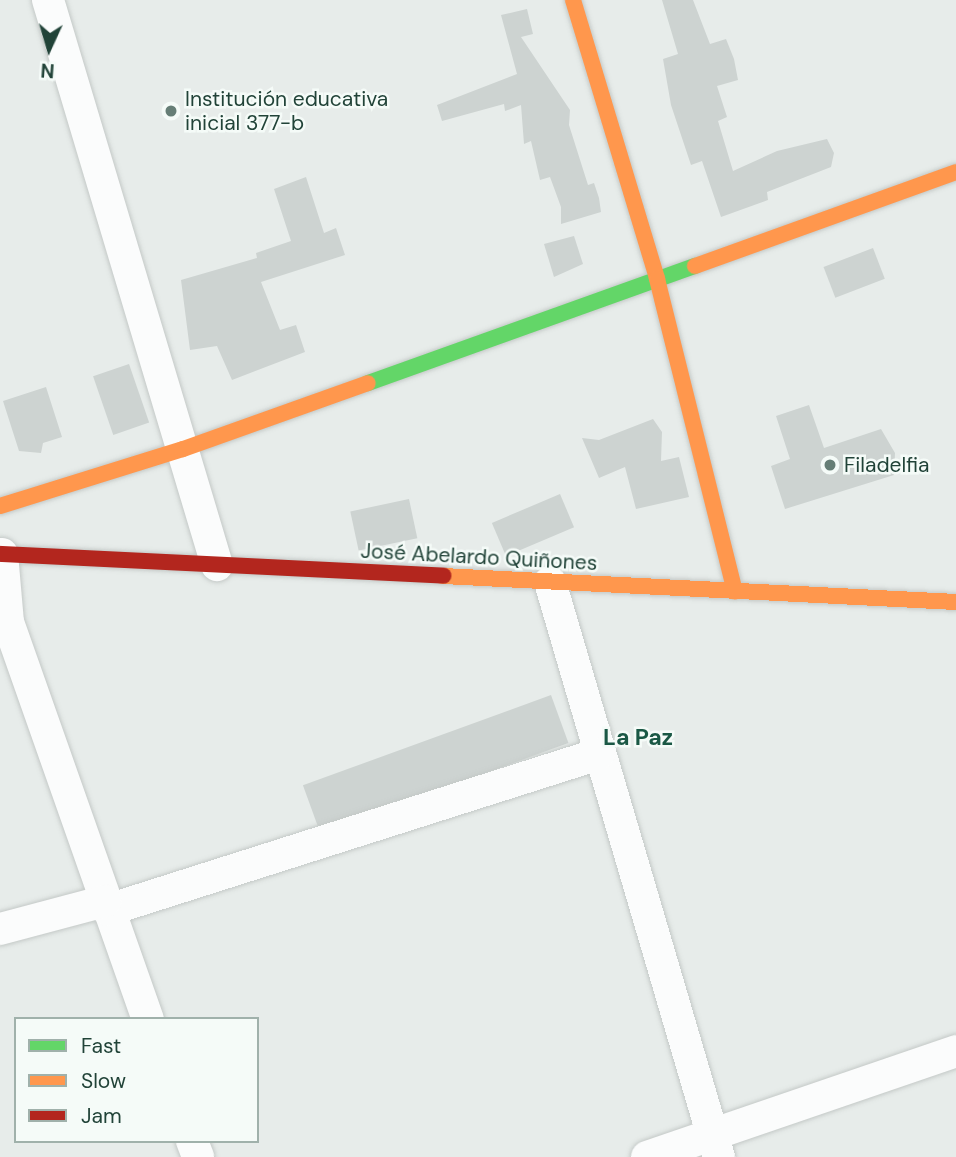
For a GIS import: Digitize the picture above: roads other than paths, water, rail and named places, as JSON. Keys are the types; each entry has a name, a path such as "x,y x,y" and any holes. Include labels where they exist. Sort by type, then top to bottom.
{"street":[{"path":"48,0 217,565"},
{"path":"573,0 657,279 735,591"},
{"path":"0,506 183,449 956,172"},
{"path":"1,554 8,622 147,1017"},
{"name":"José Abelardo Quiñones","path":"1,554 956,602"},
{"path":"550,582 715,1145"},
{"path":"0,929 107,906 599,754"},
{"path":"647,1157 715,1145 956,1051"}],"place":[{"name":"Institución educativa inicial 377-b","path":"171,111"},
{"name":"Filadelfia","path":"830,465"}],"district":[{"name":"La Paz","path":"638,737"}]}
